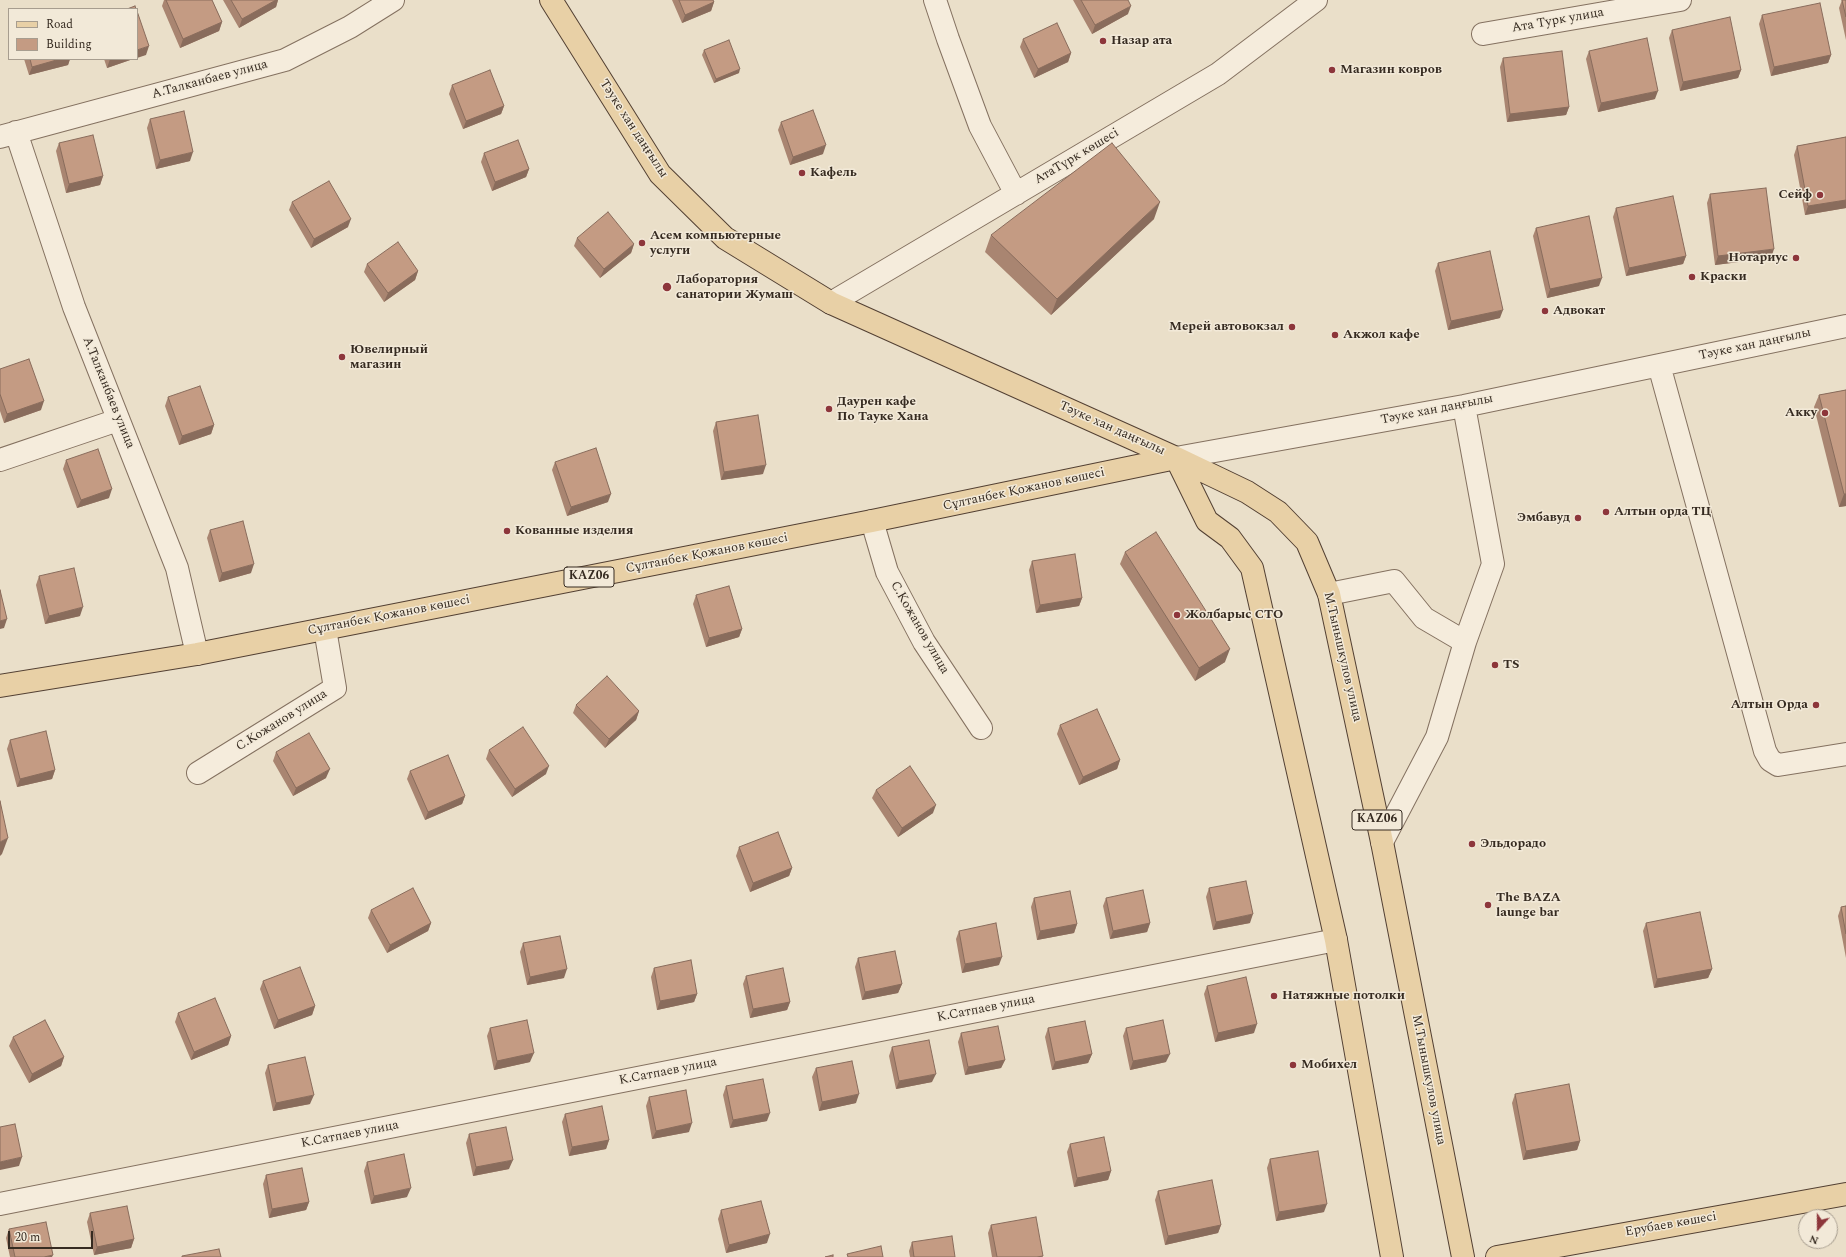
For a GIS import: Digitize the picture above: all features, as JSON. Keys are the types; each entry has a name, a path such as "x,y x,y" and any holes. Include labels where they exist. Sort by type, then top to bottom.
{"main road":[{"name":"Тәуке хан даңғылы","path":"551,0 660,174 725,238 831,303 1176,458"},
{"name":"Сұлтанбек Қожанов көшесі","path":"0,686 197,654 872,521 1176,458"},
{"name":"М.Тынышкулов улица","path":"1176,458 1247,492 1278,512 1307,542 1329,594 1382,842 1463,1257"},
{"path":"1176,458 1207,521 1230,538 1252,568 1336,940 1392,1257"},
{"name":"Ерубаев көшесі","path":"1497,1257 1846,1194"}],"street":[{"name":"А.Талканбаев улица","path":"197,654 177,568 8,135 284,60 350,27 393,0"},
{"path":"935,0 980,126 1016,194"},
{"name":"АтаТүрк көшесі","path":"831,303 1218,74 1316,0"},
{"name":"Ата Турк улица","path":"1483,34 1680,0"},
{"name":"Тәуке хан даңғылы","path":"1176,458 1464,406 1846,326"},
{"path":"1659,365 1765,751 1770,760 1778,765 1846,754"},
{"path":"1382,842 1437,737 1465,642 1493,564 1464,406"},
{"path":"0,460 118,420"},
{"name":"С.Кожанов улица","path":"872,521 888,572 924,642 981,728"},
{"path":"1329,594 1394,581 1424,618 1465,642"},
{"name":"С.Кожанов улица","path":"198,773 335,688 325,629"},
{"name":"К.Сатпаев улица","path":"0,1204 1336,940"}],"building":[{"path":"166,0 212,0 222,22 183,39"},
{"path":"231,0 276,0 242,19"},
{"path":"679,0 713,0 714,2 685,15"},
{"path":"1081,0 1128,0 1131,6 1095,25"},
{"path":"1842,0 1846,0 1846,17"},
{"path":"1820,3 1831,55 1774,67 1762,15"},
{"path":"138,14 149,46 138,50"},
{"path":"1730,17 1741,70 1683,82 1672,30"},
{"path":"1057,23 1071,53 1038,69 1023,39"},
{"path":"1647,38 1658,91 1601,103 1589,51"},
{"path":"729,40 740,69 716,79 704,50"},
{"path":"1562,51 1569,107 1510,114 1503,58"},
{"path":"30,60 56,60 32,67"},
{"path":"490,70 504,106 466,121 452,85"},
{"path":"813,110 826,145 793,157 781,122"},
{"path":"184,111 193,152 160,160 150,119"},
{"path":"93,135 103,176 69,184 59,143"},
{"path":"1846,137 1846,200 1808,206 1797,146"},
{"path":"518,140 529,169 495,182 484,153"},
{"path":"1112,143 1160,202 1057,299 991,235"},
{"path":"329,181 351,219 314,239 292,202"},
{"path":"1766,188 1774,249 1718,256 1710,194"},
{"path":"1673,196 1686,256 1629,268 1616,208"},
{"path":"608,212 634,244 604,269 577,238"},
{"path":"1589,216 1602,278 1550,289 1536,228"},
{"path":"398,242 418,271 388,293 367,264"},
{"path":"1490,251 1503,310 1451,321 1438,263"},
{"path":"29,359 44,401 7,414 0,394 0,369"},
{"path":"200,386 214,425 182,436 168,397"},
{"path":"1846,390 1846,494 1844,494 1819,395"},
{"path":"758,415 766,465 724,472 716,422"},
{"path":"596,448 611,494 571,507 555,462"},
{"path":"98,449 112,489 81,500 66,460"},
{"path":"243,521 254,564 222,573 210,530"},
{"path":"1156,532 1230,649 1199,668 1125,552"},
{"path":"1075,554 1082,598 1040,605 1032,561"},
{"path":"74,568 83,607 49,616 39,576"},
{"path":"729,586 742,629 709,638 696,595"},
{"path":"0,590 7,619 0,621"},
{"path":"607,676 639,711 609,739 576,705"},
{"path":"1097,709 1120,760 1083,777 1060,725"},
{"path":"523,727 549,766 515,789 489,750"},
{"path":"46,731 55,770 20,779 10,740"},
{"path":"309,733 330,769 296,788 276,752"},
{"path":"448,755 465,796 428,812 410,771"},
{"path":"910,766 936,805 902,828 876,790"},
{"path":"0,801 8,838 0,842"},
{"path":"778,832 792,868 753,883 739,847"},
{"path":"1246,881 1253,914 1216,922 1209,888"},
{"path":"413,888 431,923 390,945 371,910"},
{"path":"1143,890 1150,923 1113,931 1106,898"},
{"path":"1070,891 1077,924 1040,931 1034,898"},
{"path":"1846,906 1846,934 1841,907"},
{"path":"1700,912 1712,969 1657,979 1646,923"},
{"path":"996,923 1002,957 965,964 959,931"},
{"path":"560,936 567,969 530,977 523,943"},
{"path":"895,951 902,984 865,992 858,958"},
{"path":"691,960 697,994 660,1001 654,968"},
{"path":"300,967 315,1006 278,1020 263,981"},
{"path":"783,968 790,1002 753,1009 746,976"},
{"path":"1246,977 1257,1024 1218,1033 1207,986"},
{"path":"215,998 231,1036 194,1052 178,1013"},
{"path":"45,1020 64,1057 32,1074 13,1037"},
{"path":"527,1020 534,1053 497,1061 490,1028"},
{"path":"1163,1020 1170,1054 1133,1061 1126,1028"},
{"path":"1085,1021 1092,1054 1055,1062 1048,1028"},
{"path":"998,1026 1005,1060 968,1067 961,1033"},
{"path":"929,1040 936,1074 899,1081 892,1047"},
{"path":"305,1057 314,1095 276,1103 268,1065"},
{"path":"852,1061 859,1094 822,1102 816,1068"},
{"path":"763,1079 770,1113 733,1120 726,1086"},
{"path":"1569,1084 1580,1141 1526,1151 1515,1094"},
{"path":"686,1090 692,1123 656,1131 649,1097"},
{"path":"602,1106 609,1140 572,1147 565,1114"},
{"path":"15,1124 22,1157 0,1162 0,1127"},
{"path":"506,1127 513,1160 476,1167 469,1134"},
{"path":"1104,1137 1111,1171 1077,1178 1070,1144"},
{"path":"1318,1151 1327,1204 1279,1212 1270,1159"},
{"path":"404,1154 411,1188 374,1196 367,1162"},
{"path":"302,1168 309,1202 272,1209 266,1175"},
{"path":"1212,1180 1221,1225 1168,1236 1158,1191"},
{"path":"761,1201 770,1234 729,1245 721,1210"},
{"path":"127,1206 134,1239 97,1247 90,1213"},
{"path":"1036,1217 1043,1256 997,1257 991,1225"},
{"path":"46,1222 53,1255 44,1257 15,1257 9,1229"},
{"path":"952,1236 955,1257 914,1257 912,1242"},
{"path":"881,1246 883,1257 848,1257 847,1254"},
{"path":"219,1249 221,1257 182,1257 182,1256"}],"place":[{"name":"Назар ата","path":"1103,41"},
{"name":"Магазин ковров","path":"1332,70"},
{"name":"Кафель","path":"802,173"},
{"name":"Сейф","path":"1820,195"},
{"name":"Асем компьютерные услуги","path":"642,243"},
{"name":"Нотариус","path":"1796,258"},
{"name":"Краски","path":"1692,277"},
{"name":"Лаборатория санатории Жумаш","path":"667,287"},
{"name":"Адвокат","path":"1545,311"},
{"name":"Мерей автовокзал","path":"1292,327"},
{"name":"Акжол кафе","path":"1335,335"},
{"name":"Ювелирный магазин","path":"342,357"},
{"name":"Даурен кафе По Тауке Хана","path":"829,409"},
{"name":"Акку","path":"1825,413"},
{"name":"Алтын орда ТЦ","path":"1606,512"},
{"name":"Эмбавуд","path":"1578,518"},
{"name":"Кованные изделия","path":"507,531"},
{"name":"Жолбарыс СТО","path":"1177,615"},
{"name":"TS","path":"1495,665"},
{"name":"Алтын Орда","path":"1816,705"},
{"name":"Эльдорадо","path":"1472,844"},
{"name":"The BAZA launge bar","path":"1488,905"},
{"name":"Натяжные потолки","path":"1274,996"},
{"name":"Мобихел","path":"1293,1065"}]}
